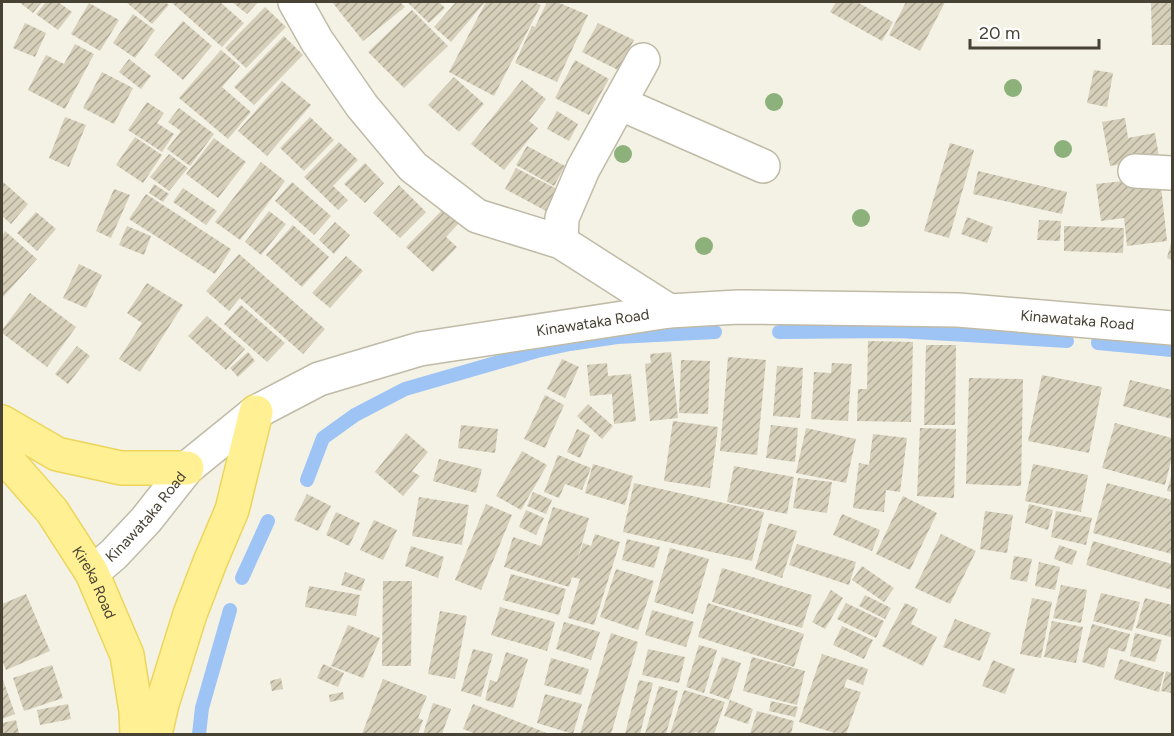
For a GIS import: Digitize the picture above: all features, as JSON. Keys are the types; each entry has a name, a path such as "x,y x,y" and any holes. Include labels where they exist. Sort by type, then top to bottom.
{"main road":[{"path":"155,735 162,704 190,614 232,510 256,412"},
{"path":"2,422 57,454 121,468 187,468"},
{"name":"Kireka Road","path":"2,454 52,511 92,573 127,655 136,711 137,735"}],"street":[{"path":"295,2 317,41 362,106 412,167 477,216 561,242 669,311"},
{"path":"561,242 562,218 583,169 643,60"},
{"path":"620,103 763,166"},
{"path":"1135,171 1173,173"},
{"name":"Kinawataka Road","path":"92,573 114,554 146,519 187,468 256,412 319,379 420,349 669,311 738,307 958,310 1173,327"}],"building":[{"path":"19,2 42,2 33,13"},
{"path":"46,2 58,2 72,12 58,30 36,14"},
{"path":"126,2 165,2 169,5 152,24"},
{"path":"171,2 220,2 244,23 222,47"},
{"path":"232,2 258,2 247,14"},
{"path":"332,2 400,2 405,7 363,41"},
{"path":"407,2 439,2 445,8 429,23"},
{"path":"456,2 485,2 451,42 434,27"},
{"path":"486,2 534,2 541,5 494,96 449,72"},
{"path":"547,2 557,2 588,15 557,82 515,63 532,26 535,27"},
{"path":"836,2 857,2 893,22 882,41 830,12"},
{"path":"906,2 945,2 920,51 889,35"},
{"path":"1151,2 1172,2 1172,45 1152,45"},
{"path":"89,3 119,20 100,51 71,34"},
{"path":"265,7 286,27 246,68 225,48"},
{"path":"412,10 448,46 404,88 368,52"},
{"path":"133,14 155,30 135,58 113,43"},
{"path":"183,21 212,46 183,80 154,55"},
{"path":"25,23 46,33 35,57 13,48"},
{"path":"598,23 634,40 618,70 582,52"},
{"path":"284,36 303,55 254,105 234,87"},
{"path":"75,44 94,54 65,109 28,90 46,55 64,64"},
{"path":"221,50 240,66 222,87 251,112 228,139 179,98"},
{"path":"129,59 151,76 141,89 119,72"},
{"path":"575,60 609,79 589,115 555,98"},
{"path":"1094,70 1113,73 1107,107 1087,103"},
{"path":"102,72 133,88 114,124 83,108"},
{"path":"454,77 484,104 459,132 428,105"},
{"path":"522,80 546,99 529,121 538,128 504,170 471,144"},
{"path":"282,81 311,105 267,156 238,131"},
{"path":"147,102 164,113 157,123 174,134 162,152 128,130"},
{"path":"179,108 214,134 190,166 167,149 181,131 168,122"},
{"path":"557,111 578,124 569,141 547,129"},
{"path":"65,117 86,125 69,167 49,158"},
{"path":"310,117 334,140 304,171 280,148"},
{"path":"1125,118 1128,138 1155,133 1159,157 1110,166 1102,122"},
{"path":"135,137 162,155 143,183 116,165"},
{"path":"214,138 246,162 218,198 186,174"},
{"path":"339,142 358,160 333,186 348,200 338,210 304,177"},
{"path":"950,143 974,150 949,238 924,231"},
{"path":"527,146 565,166 554,186 516,165"},
{"path":"169,154 188,168 169,191 150,177"},
{"path":"261,162 285,181 240,240 215,222"},
{"path":"365,163 384,183 365,203 344,184"},
{"path":"516,168 557,189 546,211 505,189"},
{"path":"978,171 1067,192 1062,214 973,194"},
{"path":"1160,177 1167,241 1127,246 1124,218 1101,221 1096,184"},
{"path":"2,181 28,204 11,224 2,216"},
{"path":"292,182 331,216 314,235 275,201"},
{"path":"154,184 169,194 163,202 149,193"},
{"path":"399,185 426,212 400,238 373,213"},
{"path":"183,188 217,211 206,225 173,202"},
{"path":"114,189 130,195 111,238 96,231"},
{"path":"146,194 231,249 215,274 129,219"},
{"path":"444,208 459,223 446,237 457,247 433,272 406,247"},
{"path":"269,211 286,224 261,255 245,242"},
{"path":"36,212 56,229 37,251 17,233"},
{"path":"967,217 993,227 987,243 961,234"},
{"path":"1039,220 1061,221 1060,241 1037,240"},
{"path":"335,222 350,235 334,254 319,240"},
{"path":"293,225 329,257 302,287 266,255"},
{"path":"127,226 151,236 144,255 119,245"},
{"path":"1064,226 1124,228 1123,253 1064,251"},
{"path":"5,231 37,259 3,297 2,236"},
{"path":"1172,239 1172,260 1167,258"},
{"path":"239,254 325,329 303,354 240,298 229,311 206,291"},
{"path":"346,256 363,271 330,308 312,293"},
{"path":"79,264 102,275 86,308 63,298"},
{"path":"147,283 183,305 140,372 119,359 142,323 127,313"},
{"path":"30,293 76,327 47,367 2,333"},
{"path":"241,305 285,343 267,362 224,324"},
{"path":"207,316 245,349 226,370 188,336"},
{"path":"868,341 913,342 911,422 857,421 858,389 867,389"},
{"path":"926,345 956,345 955,425 924,425"},
{"path":"77,346 90,356 68,384 55,374"},
{"path":"248,352 255,361 238,377 230,368"},
{"path":"671,352 678,418 650,421 645,364 651,363 650,354"},
{"path":"728,357 766,360 757,455 720,451"},
{"path":"562,359 579,367 565,398 547,389"},
{"path":"681,360 710,361 708,414 679,413"},
{"path":"607,363 608,376 631,374 636,421 614,424 612,394 590,396 587,365"},
{"path":"832,363 852,364 848,421 811,419 814,372 831,373"},
{"path":"777,366 803,368 800,418 773,416"},
{"path":"1042,375 1102,387 1089,453 1028,441"},
{"path":"969,378 1023,379 1021,486 966,484"},
{"path":"1130,380 1172,390 1172,419 1123,406"},
{"path":"545,395 564,405 545,448 524,439"},
{"path":"588,404 613,426 602,439 577,416"},
{"path":"673,421 718,427 710,488 664,481"},
{"path":"1115,423 1172,438 1172,457 1165,485 1102,468"},
{"path":"461,425 498,429 495,453 458,448"},
{"path":"771,425 798,428 795,462 766,458"},
{"path":"806,428 856,439 846,483 796,473"},
{"path":"920,428 956,429 954,498 917,496"},
{"path":"577,429 590,435 580,458 567,452"},
{"path":"406,433 428,452 412,471 420,476 403,496 375,472"},
{"path":"873,434 907,438 900,492 886,490 884,512 853,508 859,463 869,465"},
{"path":"522,451 547,465 521,510 496,496"},
{"path":"558,455 591,468 582,490 565,484 559,498 544,492"},
{"path":"439,459 482,469 476,493 433,481"},
{"path":"593,464 633,476 625,505 585,493"},
{"path":"1033,464 1088,475 1081,512 1025,501"},
{"path":"734,466 794,477 787,514 727,502"},
{"path":"1172,473 1172,492 1167,491"},
{"path":"798,478 832,482 827,513 793,508"},
{"path":"634,483 764,512 752,561 623,532"},
{"path":"1107,483 1172,500 1172,554 1093,533"},
{"path":"533,492 552,500 546,514 527,506"},
{"path":"307,494 331,506 318,531 294,520"},
{"path":"903,496 937,513 910,570 876,554"},
{"path":"419,497 469,505 462,545 412,536"},
{"path":"486,504 512,515 481,590 455,580"},
{"path":"1029,504 1053,510 1048,530 1025,523"},
{"path":"553,507 589,518 575,568 583,543 591,546 595,534 620,542 594,625 568,618 580,579 572,577 569,587 504,567 513,537 541,546"},
{"path":"526,510 544,518 536,535 519,527"},
{"path":"985,511 1013,515 1007,553 980,549"},
{"path":"1056,511 1092,518 1086,545 1051,537"},
{"path":"336,512 360,523 349,546 326,535"},
{"path":"842,514 880,530 872,551 833,535"},
{"path":"374,520 397,530 383,560 360,550"},
{"path":"769,523 797,531 782,578 755,569"},
{"path":"941,534 976,551 950,604 915,588"},
{"path":"627,539 660,547 654,568 622,560"},
{"path":"1093,541 1172,564 1172,590 1086,565"},
{"path":"797,544 856,562 849,585 789,565"},
{"path":"1059,545 1077,551 1072,565 1054,559"},
{"path":"411,546 444,557 438,578 405,566"},
{"path":"670,548 709,559 693,614 654,602"},
{"path":"1014,556 1032,559 1027,582 1010,579"},
{"path":"1039,562 1060,567 1055,590 1035,586"},
{"path":"862,566 894,588 884,602 852,580"},
{"path":"722,568 812,595 802,628 712,602"},
{"path":"616,569 654,581 638,630 600,617"},
{"path":"345,572 365,579 361,591 341,585"},
{"path":"511,574 566,589 559,615 503,600"},
{"path":"383,581 412,581 411,666 382,666"},
{"path":"1061,585 1087,590 1081,623 1053,618"},
{"path":"309,586 360,595 356,616 305,607"},
{"path":"831,590 843,598 825,629 812,622"},
{"path":"1101,593 1140,602 1132,631 1093,621"},
{"path":"26,594 50,651 6,670 2,661 2,604"},
{"path":"865,595 891,608 885,619 859,606"},
{"path":"1032,598 1052,602 1041,658 1020,654"},
{"path":"1145,598 1172,605 1171,637 1136,628"},
{"path":"708,603 804,634 794,667 698,637"},
{"path":"846,603 884,621 876,638 837,619"},
{"path":"905,603 918,609 911,624 937,637 923,666 882,646"},
{"path":"500,607 555,622 547,651 491,635"},
{"path":"652,610 694,622 686,647 645,635"},
{"path":"440,611 467,616 455,679 428,674"},
{"path":"955,619 991,633 980,661 943,647"},
{"path":"1052,621 1083,627 1076,663 1044,657"},
{"path":"564,622 600,632 591,660 556,649"},
{"path":"1092,624 1130,634 1125,652 1109,648 1104,668 1082,662"},
{"path":"348,625 380,638 363,678 331,666"},
{"path":"842,626 873,640 864,659 833,645"},
{"path":"611,633 638,642 611,734 580,734"},
{"path":"1135,633 1162,640 1155,662 1130,656"},
{"path":"699,645 717,650 704,693 686,687"},
{"path":"473,649 493,654 481,697 461,691"},
{"path":"648,649 685,657 679,683 642,675"},
{"path":"506,652 528,659 513,708 485,700 490,680 497,682"},
{"path":"822,654 868,669 863,685 847,679 844,687 861,692 846,734 838,734 799,722"},
{"path":"722,657 741,663 729,700 709,693"},
{"path":"752,657 805,671 797,705 743,691"},
{"path":"551,658 589,669 581,695 544,685"},
{"path":"1120,659 1164,672 1159,692 1114,679"},
{"path":"993,660 1015,669 1005,694 982,686"},
{"path":"323,664 344,673 338,687 317,678"},
{"path":"52,665 63,698 24,711 13,678"},
{"path":"1166,671 1172,673 1172,693 1161,691"},
{"path":"2,677 15,714 2,719"},
{"path":"281,678 283,689 272,691 270,681"},
{"path":"383,679 427,696 418,718 423,720 418,734 362,734"},
{"path":"639,680 653,683 640,734 625,734"},
{"path":"659,686 678,691 666,734 645,734"},
{"path":"684,690 725,702 714,734 695,732 694,734 670,734"},
{"path":"343,692 344,699 330,702 329,695"},
{"path":"545,694 582,704 573,734 537,723"},
{"path":"730,700 753,709 748,724 724,716"},
{"path":"771,701 798,707 795,717 769,711"},
{"path":"433,703 451,709 442,734 423,734"},
{"path":"68,704 71,719 40,725 37,710"},
{"path":"473,704 549,734 476,734 463,729"},
{"path":"757,711 794,721 791,734 750,734"},
{"path":"16,720 19,734 2,734 2,723"}],"waterway":[{"path":"779,332 898,331 1067,341"},
{"path":"307,480 323,438 355,415 405,389 537,351 570,344 617,337 715,332"},
{"path":"1098,343 1172,350"},
{"path":"242,578 268,521"},
{"path":"199,734 202,708 230,610"}]}
